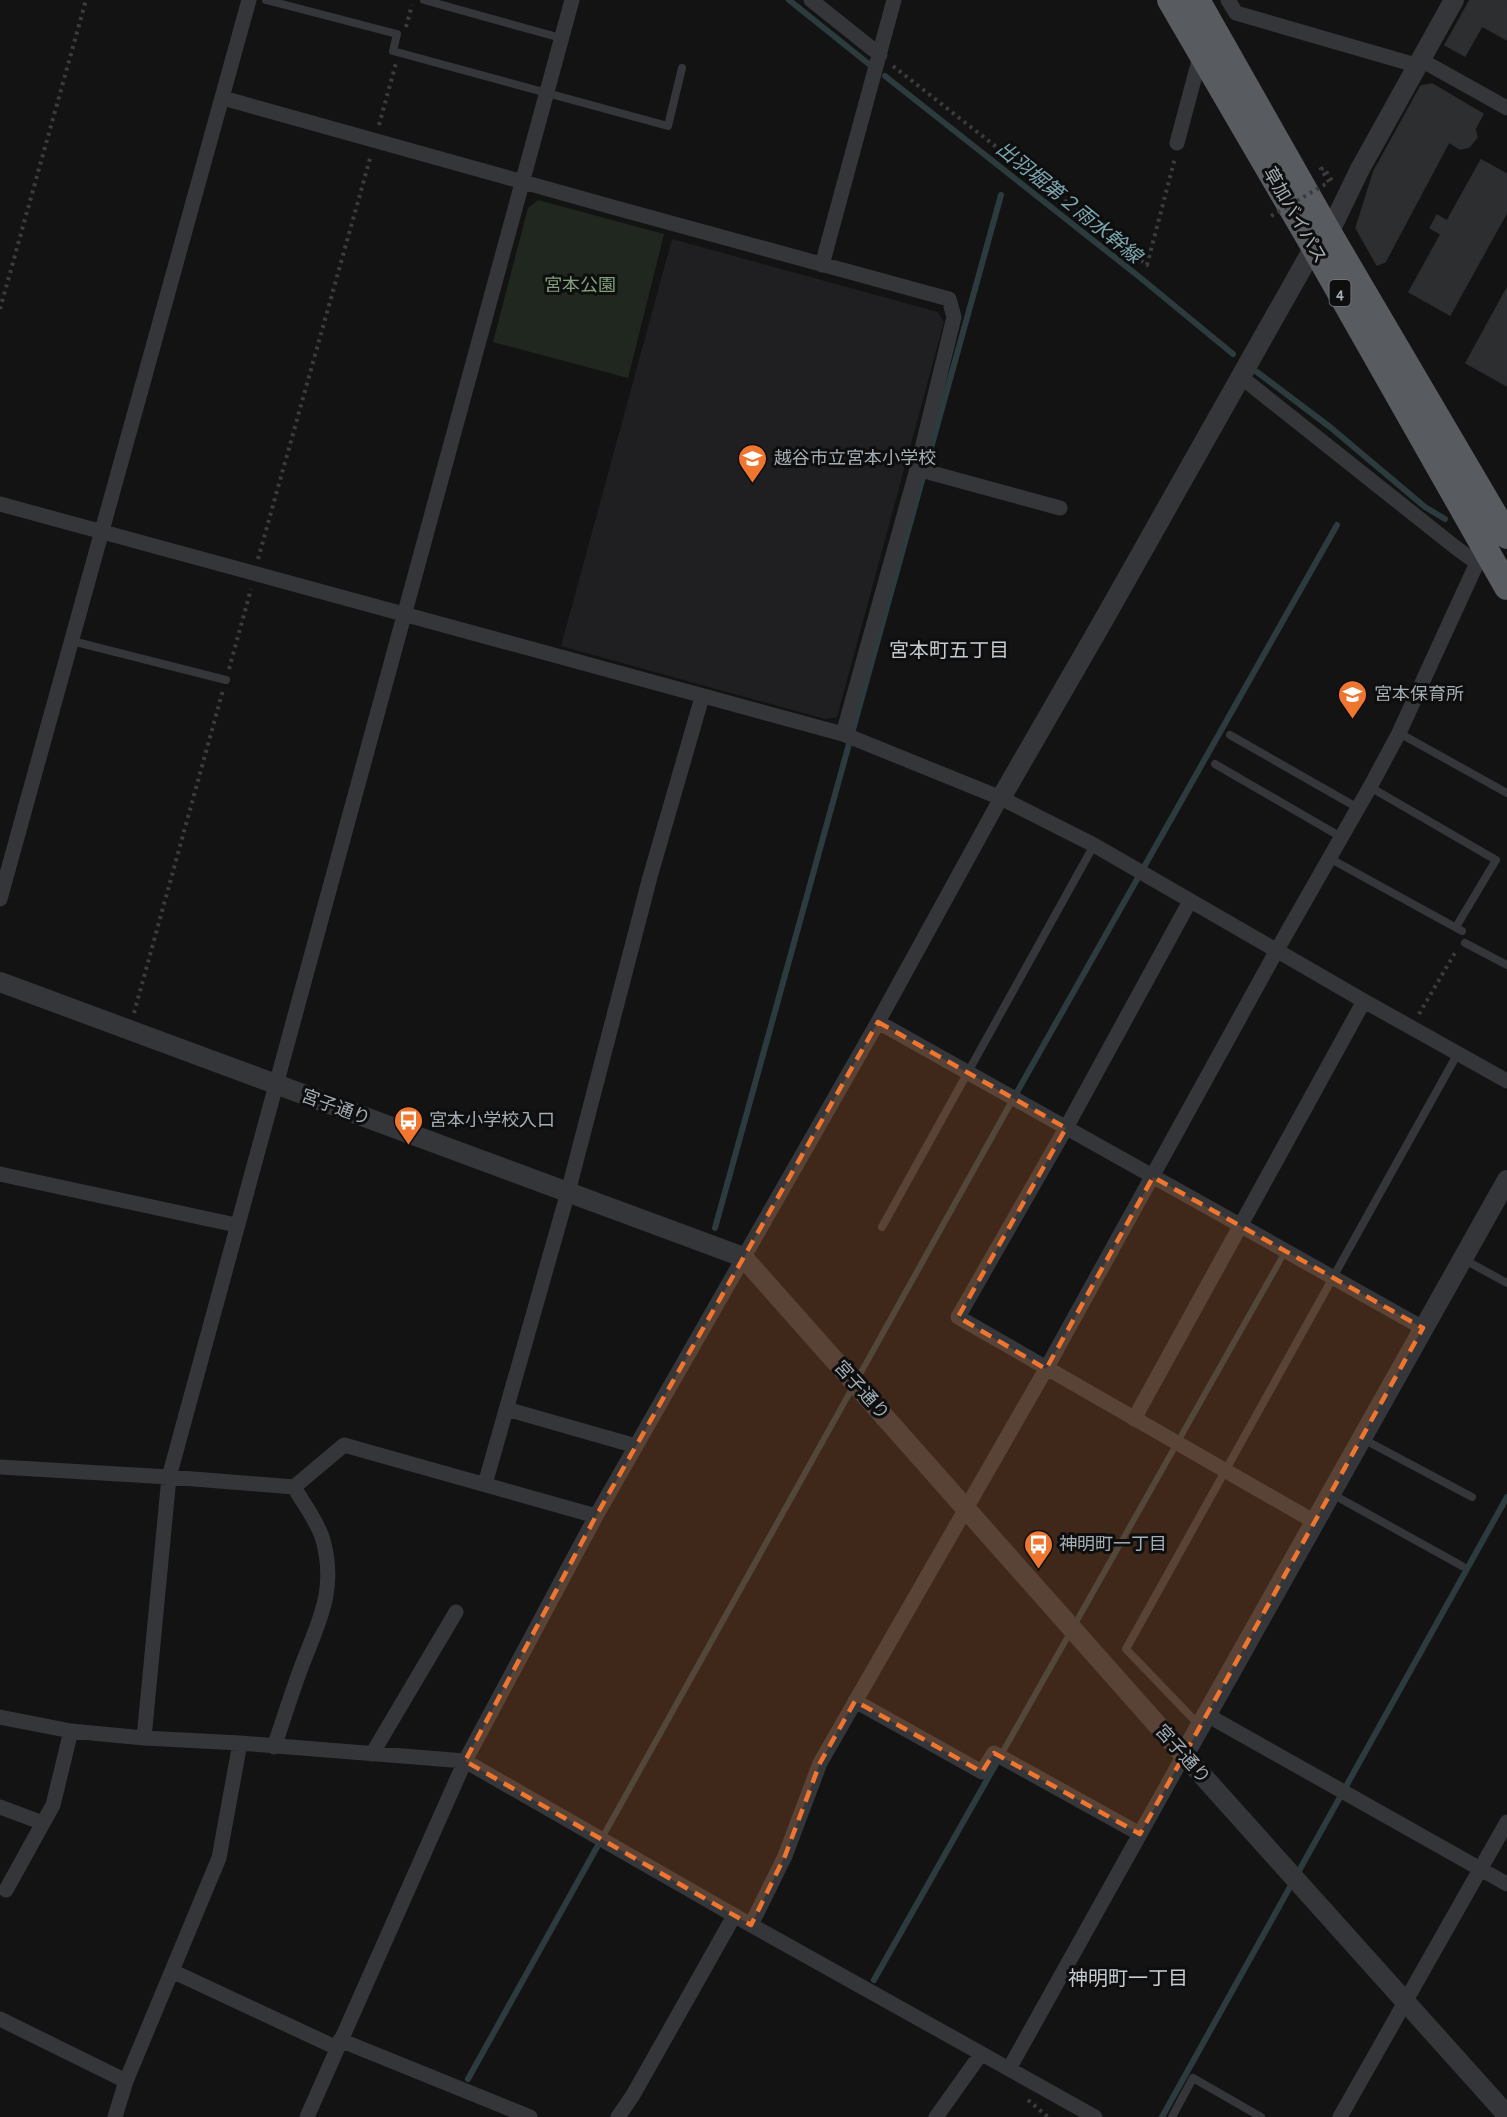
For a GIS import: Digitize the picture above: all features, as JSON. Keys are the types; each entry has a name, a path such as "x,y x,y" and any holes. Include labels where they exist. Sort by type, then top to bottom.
{"highway":[{"name":"草加バイパス","path":"1170,0 1201,53 1505,529"},
{"name":"草加バイパス","path":"1198,0 1484,560 1507,587"}],"street":[{"path":"0,899 249,0"},
{"path":"144,1738 169,1477 274,1084 572,0"},
{"path":"811,0 880,56"},
{"path":"822,266 894,0"},
{"path":"1228,0 1236,13 1420,63 1507,108"},
{"path":"307,2117 465,1761 597,1516 878,1022 1001,798 1241,377 1322,240 1454,0"},
{"path":"1177,142 1201,53"},
{"path":"223,98 822,266 949,299 954,317 917,469 843,734"},
{"path":"751,1925 785,1856 820,1762 1046,1369 1277,950 1370,788 1484,560 1455,547 1241,377"},
{"path":"917,469 1060,508"},
{"path":"0,504 843,734 1001,798 1095,845 1364,1001 1507,1080"},
{"path":"484,1484 568,1192 650,877 702,697"},
{"path":"1190,901 1066,1128 957,1317 1315,1522"},
{"name":"宮子通り","path":"0,982 743,1257 1184,1755 1507,2115"},
{"path":"1134,1419 1364,1001"},
{"path":"878,1022 1423,1328"},
{"path":"0,1174 236,1225"},
{"path":"1009,2069 1462,1258 1497,1206 1507,1180"},
{"path":"506,1409 636,1446"},
{"path":"0,1467 294,1487 344,1445 597,1516"},
{"path":"274,1747 304,1659 318,1627 326,1598 328,1571 322,1536 294,1487"},
{"path":"372,1754 456,1612"},
{"path":"855,1701 982,1772 994,1753 1140,1834"},
{"path":"0,1717 71,1731 144,1738 240,1743 465,1761 734,1916 1095,2117"},
{"path":"1203,1721 1507,1884"},
{"path":"6,1890 53,1805 71,1731"},
{"path":"115,2117 126,2082 219,1858 240,1743"},
{"path":"0,1807 43,1823"},
{"path":"1340,2117 1507,1822"},
{"path":"618,2117 633,2095 734,1916"},
{"path":"172,1971 339,2044 530,2117"},
{"path":"0,2019 126,2082"},
{"path":"936,2117 981,2054"}],"lane":[{"path":"266,0 397,34 393,51 399,53 668,126 682,68"},
{"path":"424,0 561,38"},
{"path":"72,641 226,680"},
{"path":"1399,733 1507,793"},
{"path":"1230,735 1358,808"},
{"path":"1215,764 1341,837"},
{"path":"1329,858 1459,929 1496,860 1370,788"},
{"path":"882,1227 1095,845"},
{"path":"1465,943 1507,965"},
{"path":"1203,1721 1126,1649 1458,1053"},
{"path":"1462,1258 1507,1283"},
{"path":"1362,1438 1472,1497"},
{"path":"1331,1493 1462,1566"},
{"path":"1172,2117 1193,2078 1261,2117"}],"path":[{"path":"0,309 86,0"},
{"path":"122,1027 134,1014 413,0"},
{"path":"880,56 1016,160 1147,265 1178,149 1177,142"},
{"path":"1270,216 1329,182 1321,169 1324,168 1332,181"}],"highlighted area":[{"path":"878,1022 1066,1128 958,1317 1046,1369 1153,1177 1423,1328 1140,1834 994,1753 982,1772 855,1701 820,1763 785,1856 751,1925 465,1761 596,1516"}],"shaded area":[{"name":"越谷市立宮本小学校","path":"672,239 938,312 944,322 837,717 825,719 561,646"}],"green space":[{"name":"宮本公園","path":"538,200 664,234 628,378 493,342 528,208"}],"building":[{"path":"1470,0 1507,0 1507,40 1482,26 1465,56 1445,45"},
{"path":"1432,84 1483,114 1475,129 1477,137 1469,147 1460,149 1449,142 1385,262 1377,265 1356,228 1374,171 1421,86"},
{"path":"1481,160 1507,174 1507,212 1450,315 1409,292 1441,234 1430,228 1437,215 1447,221"},
{"path":"1507,288 1507,386 1466,363"}],"waterway":[{"name":"出羽堀第２雨水幹線","path":"789,0 870,65"},
{"name":"出羽堀第２雨水幹線","path":"885,76 1137,275 1233,354"},
{"path":"715,1228 1001,195"},
{"name":"出羽堀第２雨水幹線","path":"1257,372 1330,427 1425,507 1445,519"},
{"path":"468,2079 1008,1108 1337,525"},
{"path":"874,1980 1281,1259"},
{"path":"1162,2117 1507,1497"}],"place":[{"name":"越谷市立宮本小学校","path":"753,484"},
{"name":"宮本保育所","path":"1353,720"},
{"name":"宮本小学校入口","path":"408,1146"},
{"name":"神明町一丁目","path":"1038,1570"}],"district":[{"name":"宮本町五丁目","path":"949,650"},
{"name":"神明町一丁目","path":"1128,1978"}]}
